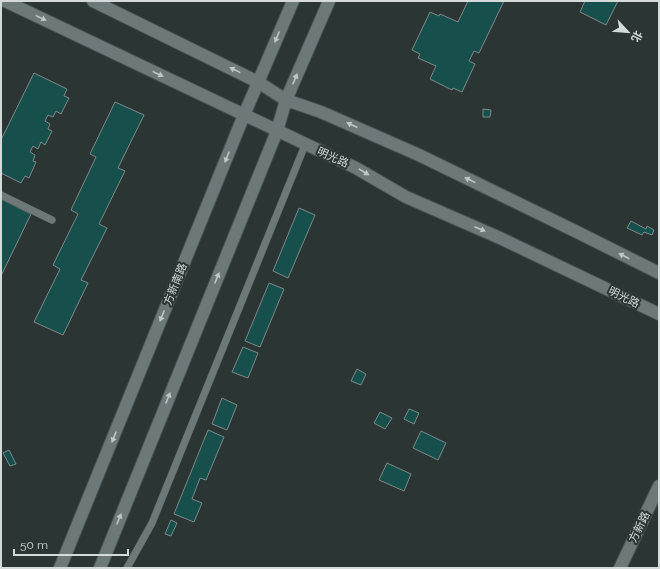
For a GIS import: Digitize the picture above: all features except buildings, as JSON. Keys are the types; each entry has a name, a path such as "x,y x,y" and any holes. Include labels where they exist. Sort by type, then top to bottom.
{"main road":[{"name":"明光路","path":"6,1 305,145 356,168 406,198 500,238 659,314"},
{"path":"93,1 258,82 286,100 321,112 419,155 659,273"},
{"name":"方新南路","path":"60,568 244,115 293,1"},
{"path":"100,568 277,131 286,100 328,1"},
{"name":"方新路","path":"620,568 659,486"}],"lane":[{"path":"127,568 152,523 305,145"},
{"path":"1,195 52,220"}]}
